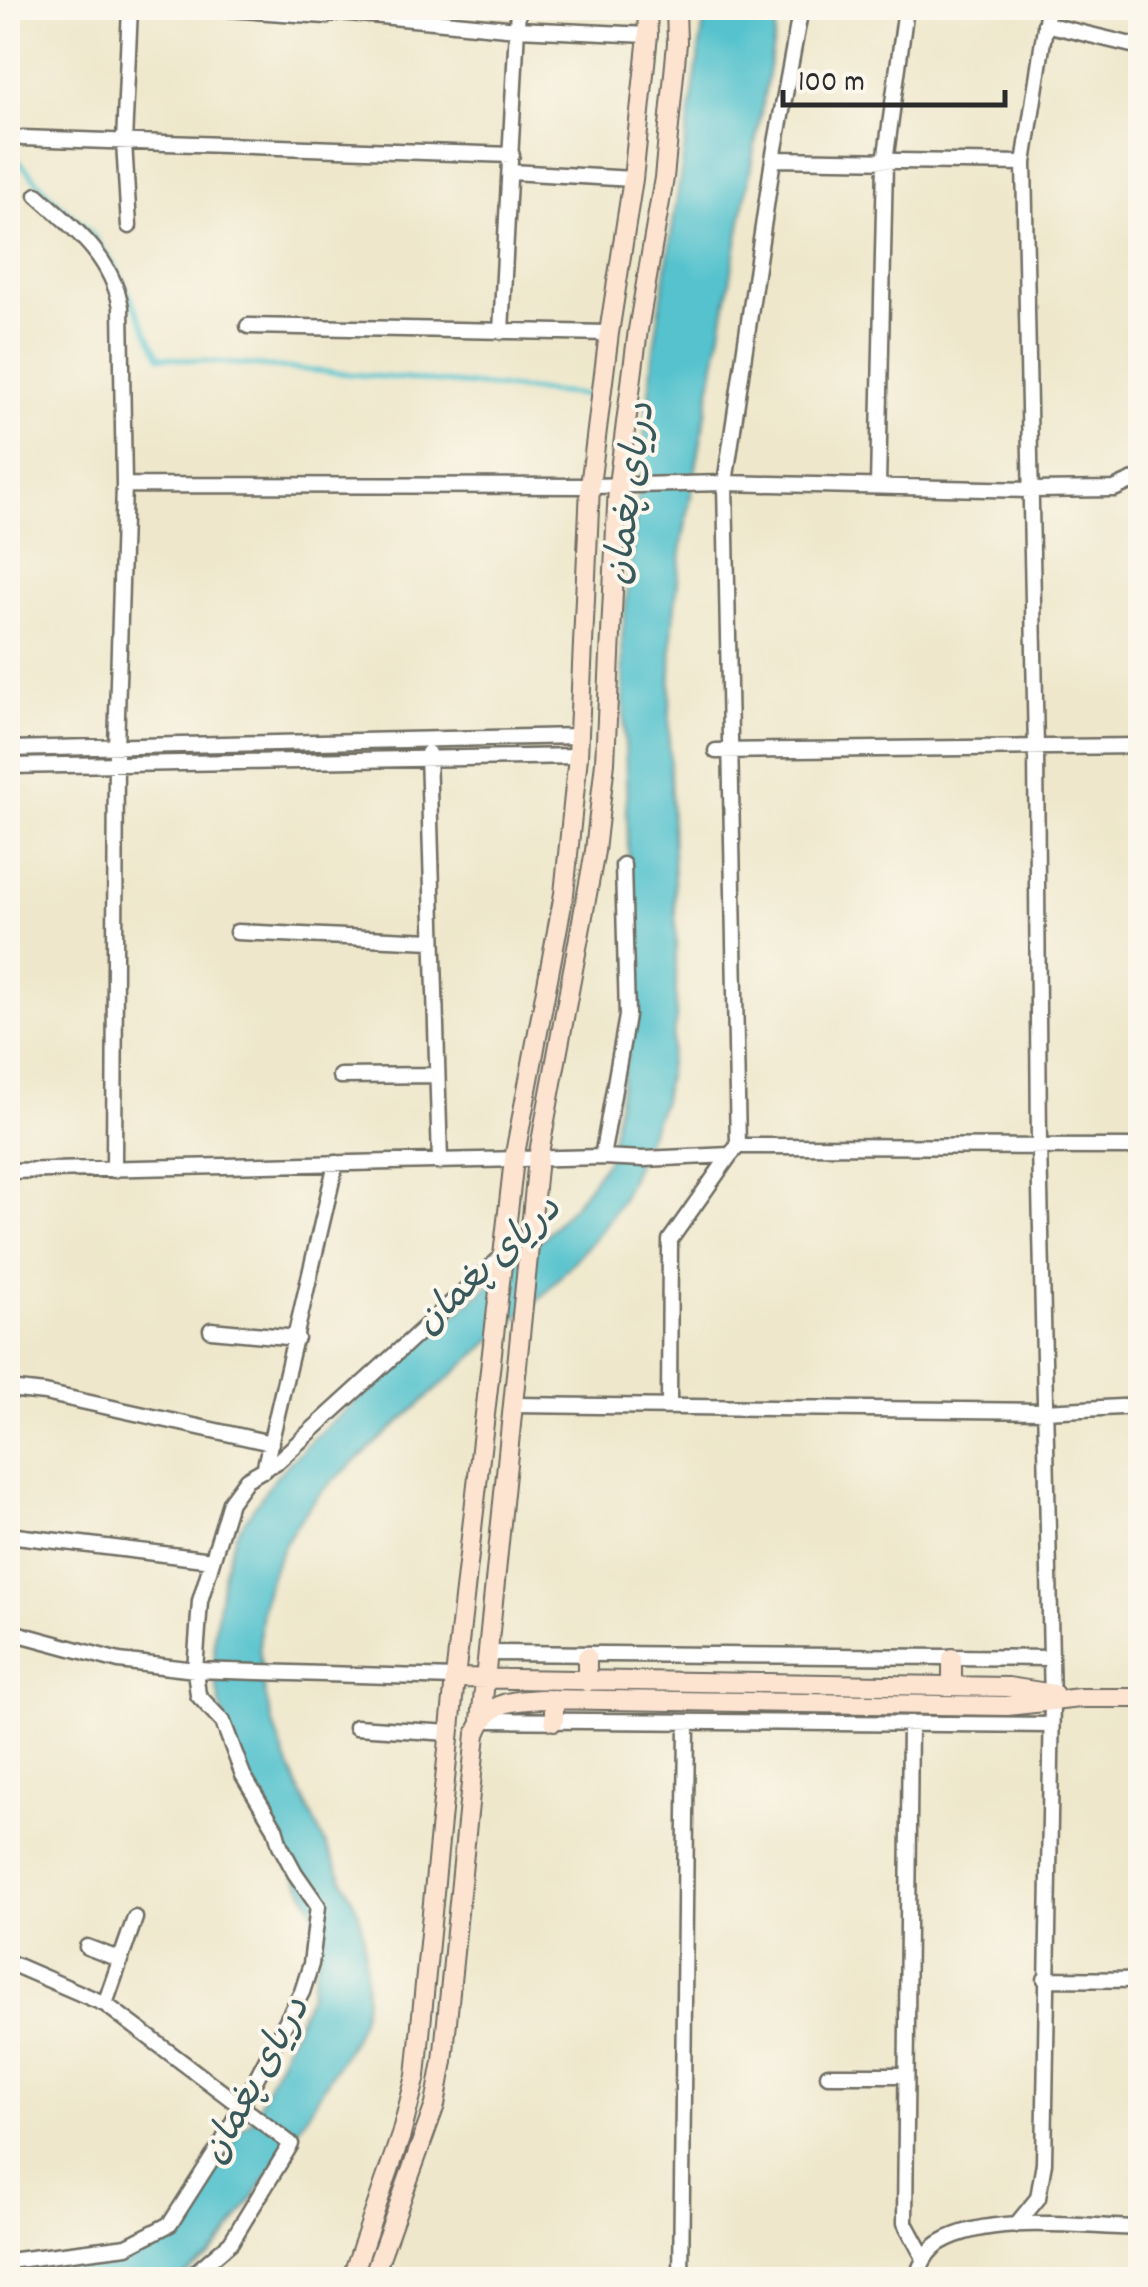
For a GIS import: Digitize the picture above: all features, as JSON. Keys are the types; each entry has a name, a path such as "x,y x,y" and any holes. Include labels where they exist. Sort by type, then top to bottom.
{"main road":[{"path":"351,2280 401,2136 416,2076 455,1678 514,1159 564,894 578,756 590,486 633,179 648,35 647,8"},
{"path":"372,2280 435,2105 443,2061 538,1158 595,851 604,762 618,485 638,330 664,178 677,43 676,8"},
{"path":"587,1656 587,1682"},
{"path":"952,1658 952,1686"},
{"path":"455,1678 1008,1687 1052,1697"},
{"path":"481,1720 505,1701 554,1699 985,1706 1052,1697 1140,1698"},
{"path":"554,1699 554,1721"},
{"path":"985,1706 985,1726"}],"street":[{"path":"129,226 124,142 130,8"},
{"path":"213,8 326,16 339,12 517,30 648,35"},
{"path":"501,332 518,8"},
{"path":"669,1406 670,1240 734,1151 732,750 725,483 772,159 801,8"},
{"path":"878,486 885,162 906,8"},
{"path":"1016,2225 1038,2198 1044,2163 1052,1697 1024,163 1048,8"},
{"path":"1045,24 1140,47"},
{"path":"22,138 512,154"},
{"path":"772,159 1024,163"},
{"path":"511,172 633,179"},
{"path":"37,195 88,240 117,285 121,307 124,485 116,748 114,1170"},
{"path":"248,326 609,333"},
{"path":"124,485 725,483 1031,490 1114,489 1140,478"},
{"path":"8,749 578,736"},
{"path":"428,740 440,1162"},
{"path":"716,751 1140,746"},
{"path":"8,766 578,756"},
{"path":"604,1157 626,1016 623,866"},
{"path":"237,932 432,942"},
{"path":"340,1076 437,1075"},
{"path":"8,1171 644,1159 734,1151 1140,1147"},
{"path":"264,1470 336,1163"},
{"path":"8,2261 127,2246 170,2224 247,2111 302,1992 311,1964 318,1906 295,1873 275,1828 243,1775 222,1722 198,1696 195,1670 200,1602 212,1560 230,1502 247,1479 278,1461 504,1255"},
{"path":"212,1330 297,1338"},
{"path":"8,1389 45,1393 272,1443"},
{"path":"512,1405 1044,1411 1140,1406"},
{"path":"8,1534 212,1560"},
{"path":"8,1631 120,1662 195,1670 455,1678"},
{"path":"488,1654 1051,1658"},
{"path":"481,1720 1051,1725"},
{"path":"910,1722 905,2224 924,2258"},
{"path":"681,2280 686,1723"},
{"path":"356,1727 450,1733"},
{"path":"105,2004 135,1918"},
{"path":"87,1946 121,1960"},
{"path":"8,1962 105,2004 290,2144 231,2242 187,2280"},
{"path":"1045,1979 1140,1980"},
{"path":"828,2075 906,2075"},
{"path":"916,2280 924,2258 940,2243 976,2229 1016,2225 1140,2228"}],"water":[{"path":"706,8 780,8 682,544 672,633 669,743 676,1019 663,1101 621,1201 601,1231 546,1292 323,1490 284,1545 264,1598 260,1650 267,1702 284,1754 359,1913 366,1997 353,2039 227,2237 209,2257 178,2280 8,2280 8,2268 115,2256 154,2242 171,2230 198,2197 242,2128 251,2122 310,1994 320,1923 248,1781 221,1708 215,1679 214,1635 224,1571 236,1533 276,1476 315,1437 543,1238 608,1159 633,1019 622,639 654,348"}],"waterway":[{"path":"8,19 16,8"},
{"path":"8,149 91,233 116,268 160,357 595,396"}],"water label":[{"name":"دریای پغمان","path":"627,493"},
{"name":"دریای پغمان","path":"486,1263"},
{"name":"دریای پغمان","path":"253,2079"}]}
